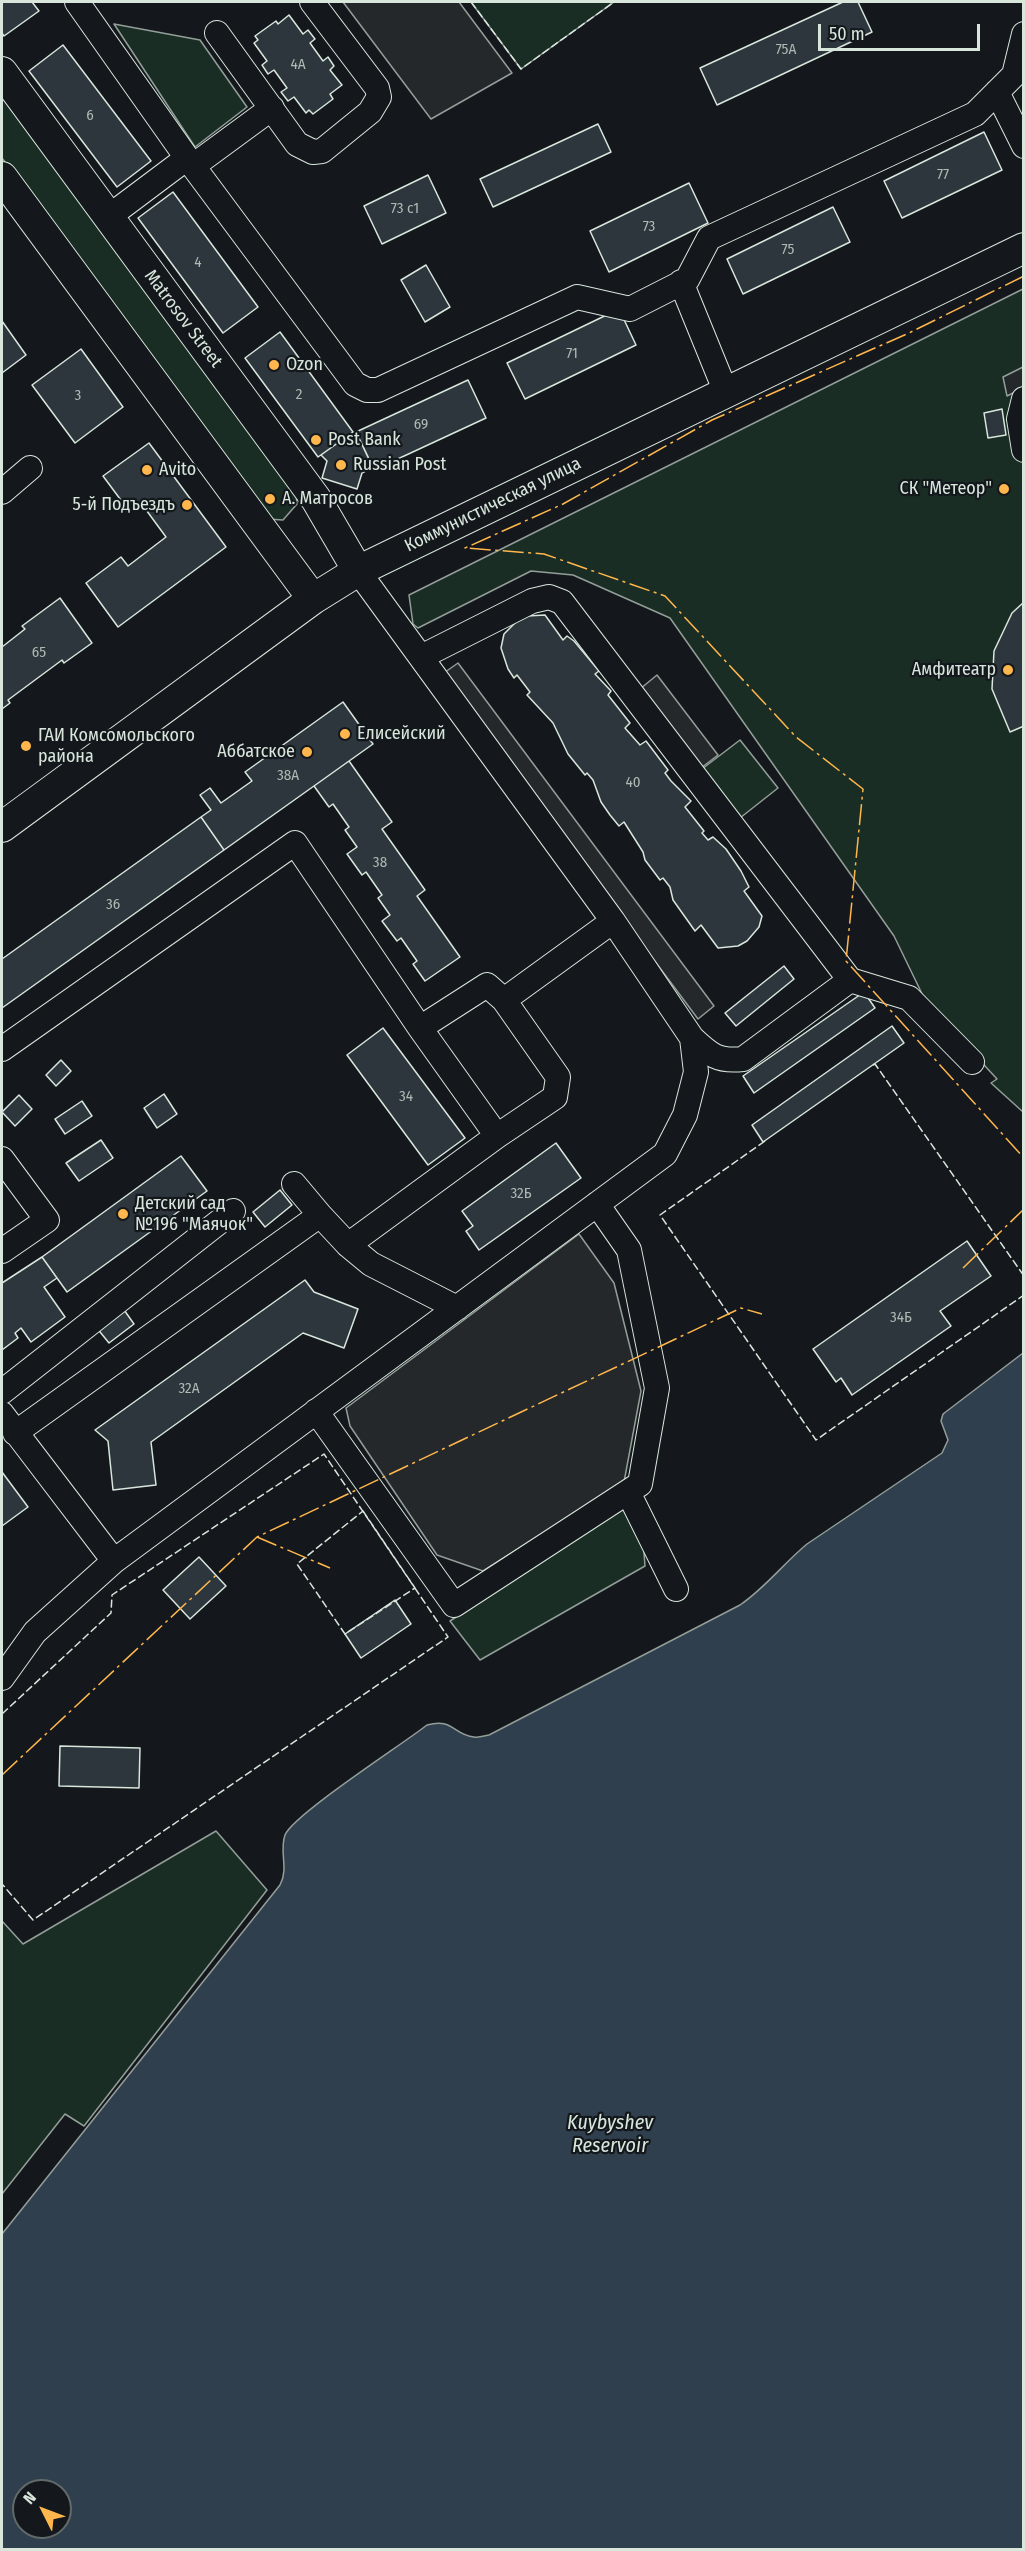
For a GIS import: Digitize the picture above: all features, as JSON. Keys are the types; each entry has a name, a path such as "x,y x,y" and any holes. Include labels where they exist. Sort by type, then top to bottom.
{"main road":[{"name":"Matrosov Street","path":"2,72 107,218 316,499 358,571"},
{"path":"2,177 312,599"},
{"name":"Коммунистическая улица","path":"2,827 312,599 358,571 726,390 1023,248"}],"lane":[{"path":"77,2 190,162 346,373 355,384 367,390 378,390 577,297 630,309 687,280 709,238 975,114 1014,75 1023,34"},
{"path":"217,33 297,144 313,152 322,151 370,112 380,97 377,88 312,2"},
{"path":"997,92 1023,146"},
{"path":"107,218 272,108"},
{"path":"681,282 726,390"},
{"path":"1023,399 1019,419 1023,450"},
{"path":"2,492 30,468"},
{"path":"358,571 613,921 692,1038 709,1054 726,1061 743,1059 850,980"},
{"path":"421,657 532,601 549,597 562,602 850,980 909,998 972,1062"},
{"path":"2,1049 295,843 420,1028 497,1136"},
{"path":"504,1000 613,921"},
{"path":"348,1245 497,1136 555,1097 558,1077 504,1000 488,985 420,1028"},
{"path":"2,1652 35,1632 114,1561 665,1154 685,1115 696,1072 692,1038"},
{"path":"2,1159 47,1220 2,1251"},
{"path":"294,1184 348,1245 371,1264 457,1308"},
{"path":"316,1411 454,1605 640,1484 657,1389 629,1250 597,1204"},
{"path":"2,1392 233,1211"},
{"path":"114,1561 8,1424 320,1215"},
{"path":"628,1492 676,1589"},
{"path":"2,1678 35,1632"}],"green space":[{"path":"471,2 614,2 521,69"},
{"path":"114,24 200,40 247,107 195,147"},
{"path":"2,91 296,495 297,504 283,520 267,519 2,158"},
{"path":"1023,289 1023,1112 991,1083 997,1079 926,1002 894,936 670,618 573,575 531,571 418,628 413,624 409,595"},
{"path":"740,740 778,788 740,818 702,769"},
{"path":"625,1507 643,1539 645,1566 480,1660 450,1621"},
{"path":"216,1831 267,1890 84,2126 65,2114 2,2194 2,1921 23,1944"}],"shaded area":[{"path":"343,2 459,2 512,73 431,119"},
{"path":"1023,367 1023,388 1007,396 1003,377"},
{"path":"458,663 714,1006 698,1019 441,675"},
{"path":"657,675 718,755 701,768 640,689"},
{"path":"579,1234 614,1283 641,1391 624,1482 483,1571 437,1555 350,1426 346,1408"}],"water":[{"name":"Kuybyshev Reservoir","path":"1023,1353 1023,2549 2,2549 2,2234 280,1885 284,1873 283,1841 293,1825 328,1796 427,1725 436,1723 448,1725 467,1736 489,1735 740,1605 807,1544 942,1453 948,1440 941,1421 943,1414"}],"building":[{"path":"2,2 32,2 39,11 4,36 2,33"},
{"path":"843,2 858,2 872,32 717,105 700,68"},
{"path":"289,15 303,34 308,30 315,39 310,43 323,61 328,57 334,66 330,70 342,85 330,94 333,99 313,114 309,110 306,113 294,97 288,101 281,92 287,88 274,70 268,74 262,65 267,61 254,43 258,40 255,36 276,21 278,24"},
{"path":"63,45 151,161 117,187 29,71"},
{"path":"598,124 611,152 493,207 480,179"},
{"path":"984,132 1002,170 902,218 884,181"},
{"path":"428,175 446,213 382,244 364,206"},
{"path":"689,183 708,223 609,272 590,231"},
{"path":"173,192 258,307 223,333 138,218"},
{"path":"833,207 850,242 743,294 727,259"},
{"path":"426,265 450,307 425,322 401,280"},
{"path":"619,309 636,345 525,399 507,363"},
{"path":"2,321 26,355 2,373"},
{"path":"280,332 353,432 318,457 245,358"},
{"path":"81,349 123,407 75,443 32,385"},
{"path":"468,380 486,418 374,470 356,432"},
{"path":"1002,409 1006,435 988,438 984,413"},
{"path":"356,432 373,467 362,473 357,489 322,478 327,461 321,455"},
{"path":"149,443 226,547 118,627 86,583 121,557 128,566 166,537 141,503 129,511 103,476"},
{"path":"60,598 92,643 64,663 62,660 8,700 10,703 2,709 2,647 25,629 22,626"},
{"name":"Амфитеатр","path":"1024,602 1024,726 1010,732 992,689 994,651 1012,613"},
{"path":"545,615 563,640 567,636 574,641 599,671 595,674 611,691 608,695 630,723 625,728 640,745 646,741 668,770 665,773 671,781 691,801 685,807 704,831 702,833 708,840 713,837 726,849 741,871 749,887 744,891 762,916 759,927 747,941 738,946 718,948 701,925 695,931 673,900 670,887 663,878 660,880 645,860 643,852 624,822 619,826 610,815 601,802 593,780 587,773 585,775 568,754 553,723 527,695 530,692 517,675 514,678 508,669 501,648 504,634 517,621 527,616"},
{"path":"343,702 373,744 224,850 201,817 211,810 200,795 210,788 221,803 252,781 245,772"},
{"path":"349,761 392,822 382,829 425,890 417,896 460,957 425,981 413,964 417,961 401,938 397,941 382,921 390,915 378,898 382,895 366,872 362,875 347,854 357,847 345,830 349,827 333,804 329,807 314,786"},
{"path":"201,817 224,850 2,1008 2,959"},
{"path":"784,966 794,979 736,1026 725,1013"},
{"path":"864,992 875,1008 754,1093 743,1076"},
{"path":"892,1026 904,1043 763,1142 752,1125"},
{"path":"383,1028 465,1138 428,1165 347,1055"},
{"path":"61,1060 71,1071 56,1086 46,1075"},
{"path":"164,1094 177,1114 157,1128 144,1108"},
{"path":"19,1095 32,1109 15,1126 2,1112"},
{"path":"82,1101 92,1116 65,1134 55,1119"},
{"path":"101,1140 113,1158 79,1181 66,1163"},
{"path":"556,1143 581,1178 479,1250 466,1231 473,1226 462,1211"},
{"path":"181,1156 207,1191 67,1292 42,1257"},
{"path":"280,1190 292,1205 265,1227 253,1212"},
{"path":"967,1241 991,1276 940,1311 951,1326 852,1395 841,1378 836,1382 813,1349"},
{"path":"42,1257 57,1278 44,1287 65,1317 31,1342 21,1328 15,1333 18,1338 2,1350 2,1283"},
{"path":"305,1280 314,1292 358,1309 344,1348 303,1333 151,1442 156,1485 113,1490 108,1441 95,1430"},
{"path":"122,1307 134,1324 109,1343 96,1327"},
{"path":"2,1472 28,1507 2,1526"},
{"path":"199,1557 226,1586 190,1619 163,1590"},
{"path":"395,1600 411,1624 361,1658 345,1634"},
{"path":"60,1746 140,1748 139,1788 59,1786"}],"fence":[{"path":"471,2 521,69 614,2"},
{"path":"873,1065 875,1064 1024,1276"},
{"path":"765,1141 660,1215 816,1440 1024,1295"},
{"path":"2,1714 111,1613 112,1595 324,1454 448,1637 33,1920 2,1884"},
{"path":"363,1511 415,1588 345,1634 297,1564 363,1511"}],"power":[{"path":"1024,276 909,333 712,420 563,504 465,548 544,554 665,596 796,737 863,789 846,961 1024,1158"},
{"path":"963,1268 1024,1209"},
{"path":"2,1775 257,1537 741,1308 762,1314"},
{"path":"257,1537 330,1568"}],"place":[{"name":"Ozon","path":"274,365"},
{"name":"Post Bank","path":"316,440"},
{"name":"Russian Post","path":"341,465"},
{"name":"Avito","path":"147,470"},
{"name":"СК \"Метеор\"","path":"1004,489"},
{"name":"А. Матросов","path":"270,499"},
{"name":"5-й Подъездъ","path":"187,505"},
{"name":"Амфитеатр","path":"1008,670"},
{"name":"Елисейский","path":"345,734"},
{"name":"ГАИ Комсомольского района","path":"26,746"},
{"name":"Аббатское","path":"307,752"},
{"name":"Детский сад №196 \"Маячок\"","path":"123,1214"}]}
